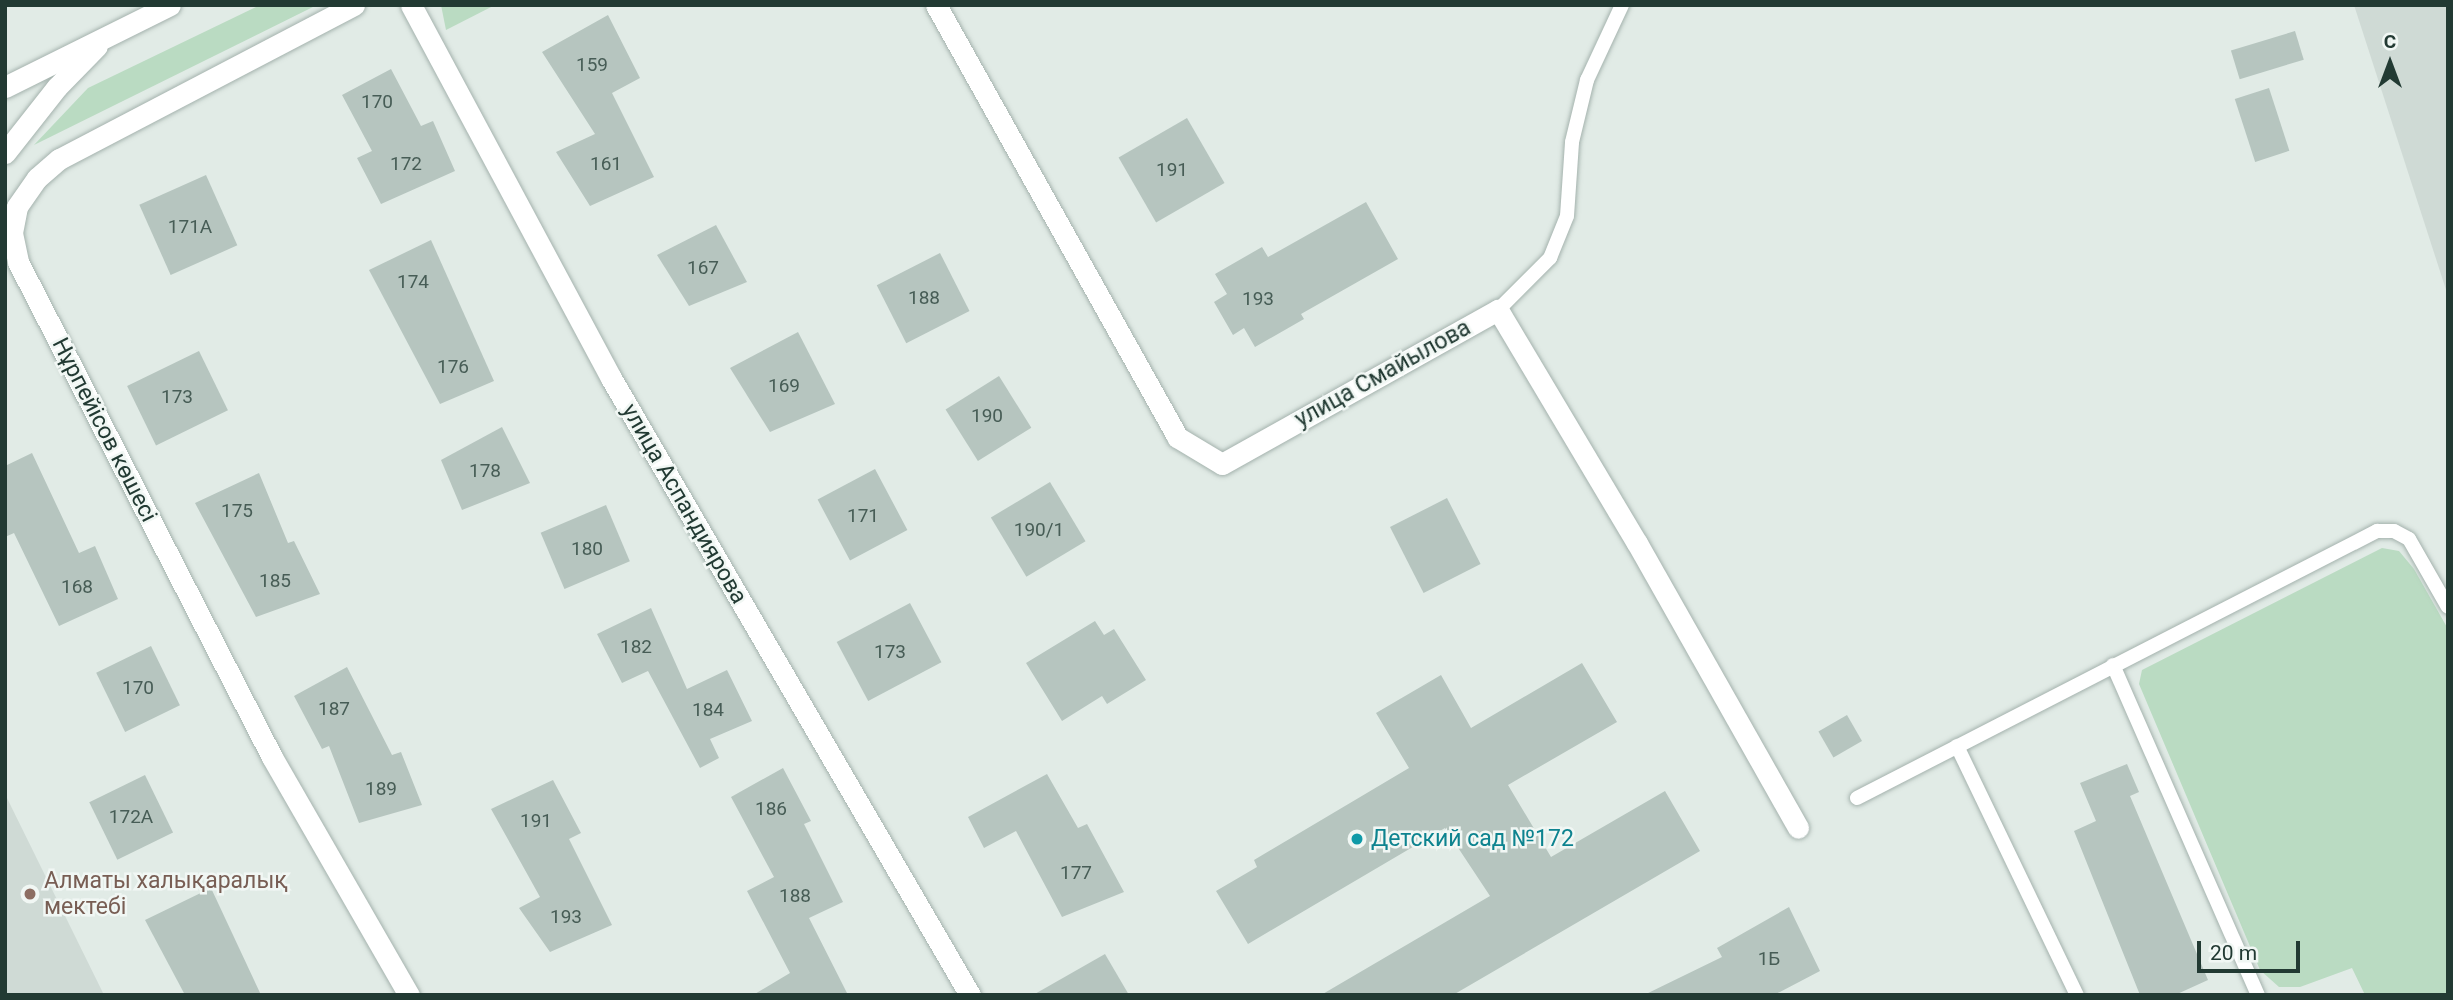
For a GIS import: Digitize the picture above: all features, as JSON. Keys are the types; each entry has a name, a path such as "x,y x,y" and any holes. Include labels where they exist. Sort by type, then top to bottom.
{"street":[{"path":"5,87 170,5"},
{"name":"Нұрпейісов көшесі","path":"354,5 60,159 37,178 17,207 12,233 18,262 272,757 409,995"},
{"name":"улица Аспандиярова","path":"411,5 611,378 970,995"},
{"name":"улица Смайылова","path":"936,5 1177,437 1222,464 1497,310 1637,543 1798,828"},
{"path":"5,153 57,87 108,35"}],"lane":[{"path":"1497,310 1550,258 1567,216 1572,142 1587,80 1622,5"},
{"path":"1857,798 2377,531 2394,531 2409,539 2448,607"},
{"path":"2113,665 2258,995"},
{"path":"1957,746 2077,995"}],"shaded area":[{"path":"2354,5 2448,5 2448,296"},
{"name":"Алматы халықаралық мектебі","path":"5,794 104,995 5,995"}],"green space":[{"path":"260,5 317,5 34,145 88,88"},
{"path":"441,5 495,5 446,30"},
{"path":"2382,548 2399,551 2414,569 2448,629 2448,995 2365,995 2352,968 2300,987 2279,987 2260,970 2139,684 2142,670"}],"building":[{"path":"608,15 640,78 612,93 654,177 590,206 556,152 595,134 542,52"},
{"path":"2295,31 2304,60 2240,79 2231,51"},
{"path":"391,69 421,126 433,121 455,171 381,204 357,158 372,151 342,95"},
{"path":"2269,88 2289,151 2255,162 2235,99"},
{"path":"1187,118 1224,183 1156,222 1119,158"},
{"path":"206,175 237,245 171,275 139,205"},
{"path":"1366,202 1398,259 1301,314 1304,319 1255,347 1244,328 1233,335 1214,302 1227,294 1215,274 1262,247 1268,257"},
{"path":"716,225 747,282 689,306 657,255"},
{"path":"431,240 494,381 440,404 369,270"},
{"path":"940,253 970,311 906,343 877,285"},
{"path":"798,332 835,404 770,432 730,368"},
{"path":"199,351 228,410 156,445 127,386"},
{"path":"999,376 1031,428 978,461 946,409"},
{"path":"502,427 530,483 462,510 441,460"},
{"path":"32,453 79,553 95,546 118,599 59,626 14,533 5,537 5,466"},
{"path":"875,469 907,530 850,560 818,500"},
{"path":"259,473 288,543 294,541 320,594 256,617 195,503"},
{"path":"1050,482 1086,541 1026,577 991,518"},
{"path":"1447,498 1481,564 1424,593 1390,527"},
{"path":"606,505 630,561 564,589 541,533"},
{"path":"910,603 941,662 868,701 837,642"},
{"path":"651,608 687,689 727,670 752,721 710,739 719,758 700,768 648,671 622,683 597,634"},
{"path":"1095,621 1104,635 1114,629 1146,680 1107,704 1102,696 1062,721 1026,663"},
{"path":"151,646 180,705 125,732 96,673"},
{"name":"Детский сад №172","path":"1582,663 1617,722 1508,785 1551,857 1665,791 1700,851 1453,995 1321,995 1490,896 1445,828 1248,944 1216,891 1257,867 1254,860 1409,768 1376,713 1441,675 1471,728"},
{"path":"347,667 392,755 401,752 422,805 359,823 329,746 322,749 294,696"},
{"path":"1847,715 1862,741 1833,757 1818,732"},
{"path":"2127,764 2139,792 2130,796 2208,980 2175,995 2140,995 2074,831 2096,821 2080,783"},
{"path":"783,768 811,821 804,824 843,902 809,918 848,995 753,995 790,973 747,891 774,877 731,797"},
{"path":"1047,774 1078,828 1087,824 1124,892 1062,917 1016,831 984,848 968,817"},
{"path":"145,775 173,833 117,860 89,802"},
{"path":"553,780 581,833 569,839 612,925 550,952 519,908 540,897 491,809"},
{"path":"211,888 261,995 185,995 145,920"},
{"path":"1789,907 1820,971 1774,995 1644,995 1722,957 1717,948"},
{"path":"1105,954 1129,995 1033,995"}],"place":[{"name":"Детский сад №172","path":"1357,839"},
{"name":"Алматы халықаралық мектебі","path":"30,894"}]}
